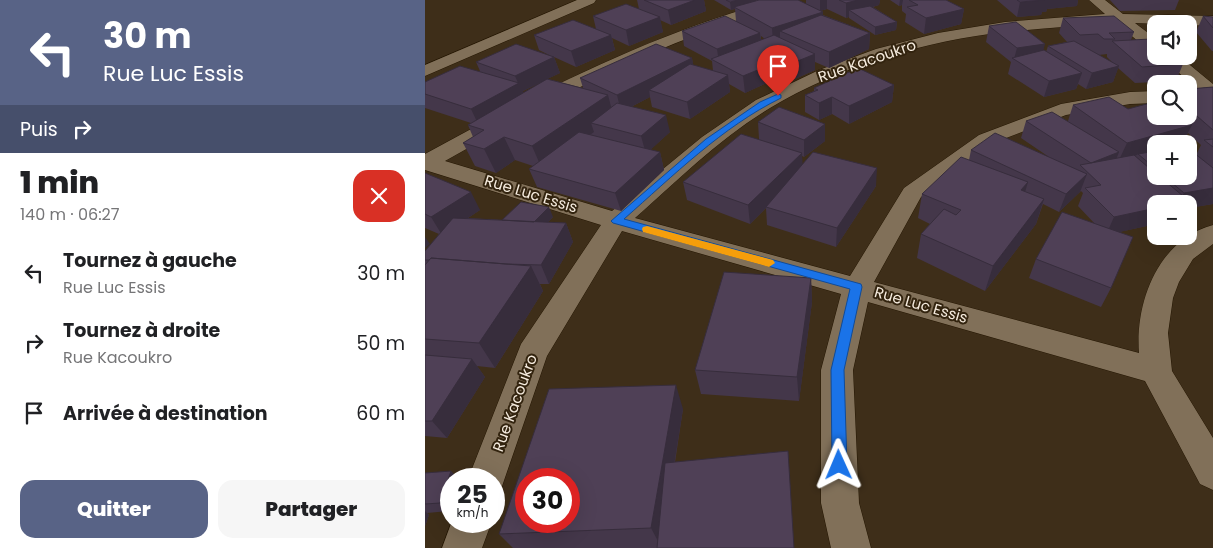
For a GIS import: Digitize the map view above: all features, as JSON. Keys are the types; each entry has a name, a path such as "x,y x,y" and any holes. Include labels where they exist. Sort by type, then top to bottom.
{"street":[{"path":"425,71 589,0"},
{"path":"425,163 535,101 653,45 722,20 792,0"},
{"path":"1096,0 1147,40"},
{"name":"Rue Kacoukro","path":"491,468 532,353 616,221 709,140 763,104 825,74 882,53 938,38 1005,27 1119,18 1213,21"},
{"path":"1178,65 1213,93"},
{"path":"1197,94 1213,93"},
{"path":"851,548 840,503 837,370 857,287 912,193 986,139 1061,110 1130,98 1147,97"},
{"name":"Rue Luc Essis","path":"425,163 616,221 1156,372"},
{"path":"1213,233 1202,238 1185,252 1171,269 1161,289 1155,313 1153,340 1156,372 1213,472"},
{"path":"462,548 468,533"}],"building":[{"path":"644,0 695,0 668,10"},
{"path":"759,0 798,0 823,12 772,28 734,7"},
{"path":"839,0 858,0 846,3"},
{"path":"909,0 946,0 964,9 926,18 907,7 918,5"},
{"path":"1017,0 1045,0 1020,2"},
{"path":"626,4 660,17 626,30 593,16"},
{"path":"870,6 897,22 875,27 849,10"},
{"path":"821,15 870,33 829,52 780,31"},
{"path":"725,16 760,33 717,49 682,31"},
{"path":"1114,16 1134,32 1109,33 1115,39 1104,39 1098,34 1080,35 1063,18"},
{"path":"1203,16 1213,17 1213,28"},
{"path":"573,20 611,35 571,51 534,35"},
{"path":"1016,22 1045,44 1017,48 989,26"},
{"path":"774,35 815,54 778,69 770,65 743,76 711,59"},
{"path":"1147,39 1147,65 1169,65 1142,67 1112,41"},
{"path":"1074,41 1119,66 1092,73 1048,46"},
{"path":"516,44 554,57 515,76 476,62"},
{"path":"656,44 692,58 617,95 580,78"},
{"path":"1044,50 1082,73 1049,81 1012,58"},
{"path":"690,64 728,75 687,102 649,90"},
{"path":"460,66 519,83 471,109 425,94 425,82"},
{"path":"858,68 894,85 849,106 832,97 819,103 805,95 818,90 814,88"},
{"path":"547,79 608,95 532,146 504,137 484,149 463,143 484,130 468,125"},
{"path":"1213,87 1213,130 1197,116 1197,88"},
{"path":"1109,97 1128,109 1147,104 1147,125 1192,125 1156,135 1147,135 1147,137 1127,143 1073,105"},
{"path":"617,103 666,115 641,136 591,123"},
{"path":"779,107 825,124 804,140 758,122"},
{"path":"1052,112 1119,152 1091,163 1026,121"},
{"path":"579,132 660,152 615,193 529,169"},
{"path":"995,133 1087,174 1066,194 971,150"},
{"path":"741,134 802,153 748,205 683,182"},
{"path":"1213,139 1213,147 1204,140"},
{"path":"813,152 877,168 837,228 766,207"},
{"path":"1147,152 1147,162 1138,154"},
{"path":"1134,155 1147,166 1147,185 1170,185 1182,195 1147,195 1147,210 1114,217 1085,188 1101,185 1080,165"},
{"path":"1197,155 1213,168 1213,188 1184,193 1175,185 1197,185"},
{"path":"961,157 1028,182 1021,190 1044,199 993,266 921,234 944,209 956,215 961,210 922,194"},
{"path":"425,173 471,192 431,217 425,214"},
{"path":"521,202 549,207 534,222 502,220"},
{"path":"1062,212 1133,237 1111,288 1036,259"},
{"path":"453,218 566,223 541,265 431,258 425,260 425,251"},
{"path":"431,258 531,266 479,343 425,339 425,265"},
{"path":"724,272 811,278 797,377 695,370"},
{"path":"425,355 472,359 432,421 425,421"},
{"path":"676,385 651,528 580,531 580,468 522,468 549,389"},
{"path":"788,451 794,548 657,548 665,463"},
{"path":"440,472 440,503 425,504 425,473"},
{"path":"515,488 515,533 524,533 499,534 505,533 505,517"}],"slow traffic":[{"path":"647,229 769,263"}],"route":[{"path":"778,96 709,140 616,221 857,287 837,370 839,465"}]}
